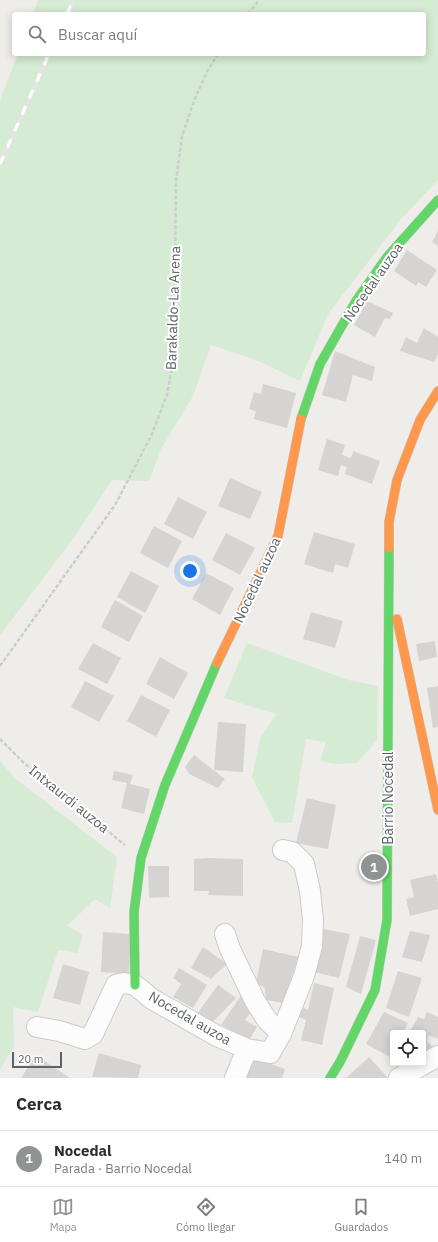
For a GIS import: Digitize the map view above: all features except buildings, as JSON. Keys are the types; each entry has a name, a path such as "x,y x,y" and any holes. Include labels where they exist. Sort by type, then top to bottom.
{"street":[{"name":"Nocedal auzoa","path":"134,985 134,912 141,858 165,785 195,714 221,655 278,536 302,415 320,364 356,300 388,257 438,200"},
{"name":"Barrio Nocedal","path":"330,1078 340,1062 375,990 387,920 389,522 397,480 420,420 438,391"},
{"name":"Barrio Nocedal","path":"388,578 438,810"},
{"path":"235,1078 247,1049 270,1053 281,1034 304,976 312,946 313,920 310,892 304,864 292,852 283,850"},
{"path":"225,934 230,949 255,1001 267,1020 281,1034"},
{"name":"Nocedal auzoa","path":"37,1027 59,1031 85,1039 93,1034 116,985 124,983 134,985 152,999 190,1021 217,1036 247,1049"},
{"path":"399,1078 438,1056"}],"path":[{"path":"250,12 259,0"},
{"name":"Barakaldo-La Arena","path":"0,666 115,505 151,436 167,396 174,356 176,181 182,136 195,98 208,70 217,56"},
{"name":"Intxaurdi auzoa","path":"0,738 24,763 141,858"}],"green space":[{"path":"38,0 438,0 438,180 402,218 328,314 300,381 254,359 211,345 193,396 161,449 149,481 112,480 76,535 0,635 0,100 17,56 426,56 426,12 34,12"},
{"path":"247,643 348,680 378,686 377,740 357,763 335,764 320,761 326,742 306,739 292,823 275,822 252,777 260,739 276,714 224,698"},
{"path":"0,761 16,779 117,857 110,908 95,899 67,926 83,935 77,953 58,950 38,1012 13,1007 14,1046 0,1070"}],"railway":[{"path":"68,12 73,0"},
{"path":"0,164 48,56"}],"traffic: fast":[{"path":"301,419 320,364 356,301 387,257 438,200"},
{"path":"330,1078 340,1062 375,990 387,920 389,548"},
{"path":"135,985 134,912 141,858 165,785 217,663"}],"traffic: slow":[{"path":"389,548 389,522 397,480 420,420 438,391"},
{"path":"217,663 278,536 301,419"},
{"path":"397,619 438,810"}],"place":[{"name":"Nocedal","path":"374,867"}]}
